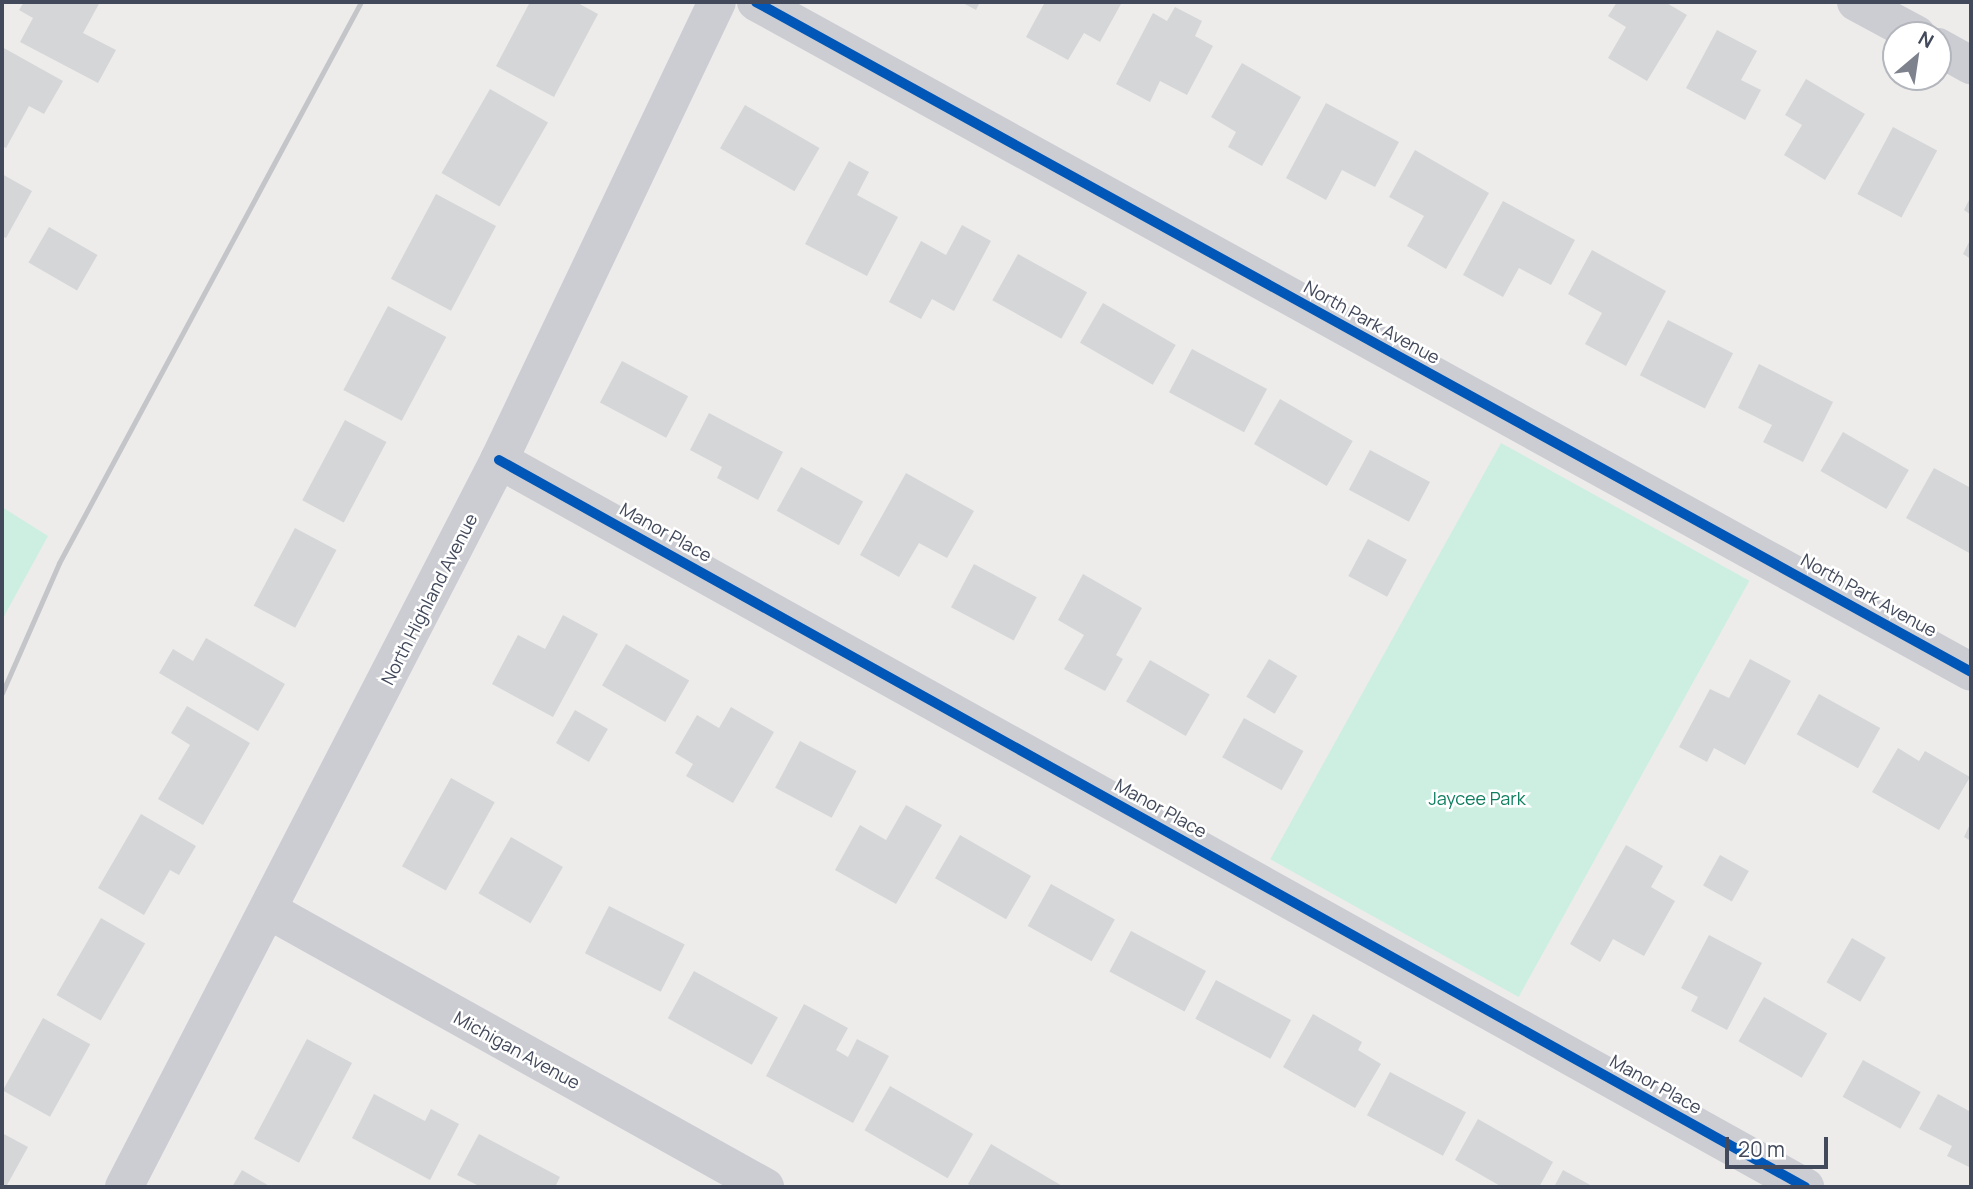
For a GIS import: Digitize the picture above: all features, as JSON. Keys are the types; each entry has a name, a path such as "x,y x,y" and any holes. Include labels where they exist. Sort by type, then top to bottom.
{"street":[{"name":"North Highland Avenue","path":"124,1187 270,911 499,460 717,2"},
{"name":"North Park Avenue","path":"756,2 1971,672"},
{"path":"1856,2 1891,21"},
{"path":"1952,55 1971,65"},
{"name":"Manor Place","path":"499,460 1805,1187"},
{"name":"Michigan Avenue","path":"270,911 765,1187"}],"green space":[{"name":"Jaycee Park","path":"1501,443 1749,581 1519,997 1270,859"},
{"path":"2,507 48,536 2,620"}],"building":[{"path":"24,2 100,2 83,33 116,50 98,83 20,42 33,18 19,10"},
{"path":"530,2 576,2 598,14 554,97 496,66"},
{"path":"961,2 980,2 976,10"},
{"path":"1045,2 1121,4 1100,42 1084,33 1068,60 1026,37"},
{"path":"1617,2 1665,2 1687,15 1647,81 1608,58 1626,27 1608,16"},
{"path":"1175,7 1202,21 1195,36 1213,46 1187,95 1160,81 1150,102 1116,84 1153,13 1167,21"},
{"path":"1717,30 1757,51 1741,80 1761,90 1745,120 1686,88"},
{"path":"2,47 63,81 44,114 29,106 6,148 2,146"},
{"path":"1242,63 1301,97 1262,166 1228,147 1236,132 1211,117"},
{"path":"1806,79 1865,114 1825,180 1784,155 1802,125 1785,115"},
{"path":"490,89 548,122 500,207 442,173"},
{"path":"1326,103 1399,142 1375,187 1342,170 1326,200 1286,178"},
{"path":"745,105 819,148 794,191 720,148"},
{"path":"1893,127 1937,150 1901,218 1857,194"},
{"path":"1415,150 1489,193 1446,269 1407,246 1424,216 1389,197"},
{"path":"849,161 869,172 857,195 898,217 867,276 805,244"},
{"path":"2,174 32,191 6,238 2,236"},
{"path":"436,194 496,226 451,311 391,279"},
{"path":"1971,196 1971,215 1964,210"},
{"path":"1503,201 1575,240 1551,285 1519,268 1503,297 1463,275"},
{"path":"962,225 991,241 954,311 932,299 921,319 889,302 921,241 946,255"},
{"path":"49,227 97,255 77,291 29,263"},
{"path":"1971,238 1971,259 1963,254"},
{"path":"1592,250 1666,291 1626,366 1585,344 1602,313 1568,294"},
{"path":"1018,254 1087,292 1061,339 992,300"},
{"path":"1103,303 1176,345 1153,385 1080,343"},
{"path":"388,306 446,337 402,421 343,390"},
{"path":"1668,320 1733,353 1705,408 1640,375"},
{"path":"1192,349 1267,389 1244,432 1169,392"},
{"path":"622,361 688,396 666,438 600,402"},
{"path":"1759,364 1833,402 1803,462 1763,442 1772,425 1738,408"},
{"path":"1280,399 1353,441 1327,486 1254,444"},
{"path":"709,413 783,452 758,500 717,478 722,467 690,450"},
{"path":"345,420 386,442 344,522 302,500"},
{"path":"1843,432 1909,470 1886,509 1820,471"},
{"path":"1370,450 1430,482 1409,522 1349,490"},
{"path":"801,467 863,501 839,545 777,511"},
{"path":"1934,468 1971,488 1971,554 1906,518"},
{"path":"906,473 974,511 947,558 919,543 899,577 860,555"},
{"path":"295,528 336,550 295,628 254,606"},
{"path":"1368,539 1407,560 1387,597 1348,576"},
{"path":"974,564 1037,597 1014,641 951,607"},
{"path":"1083,574 1142,608 1116,655 1123,659 1105,691 1064,669 1084,635 1058,620"},
{"path":"563,615 598,634 553,717 492,684 518,635 545,649"},
{"path":"206,638 285,684 258,731 159,673 173,649 193,661"},
{"path":"626,644 689,680 665,722 602,686"},
{"path":"1269,659 1297,676 1275,714 1246,697"},
{"path":"1750,659 1791,681 1745,765 1714,748 1707,762 1679,747 1710,689 1729,698"},
{"path":"1150,660 1210,694 1186,736 1126,702"},
{"path":"1819,694 1880,728 1858,768 1797,734"},
{"path":"187,706 250,743 203,825 158,799 190,745 171,733"},
{"path":"731,707 774,732 733,803 686,776 693,764 675,753 697,715 719,728"},
{"path":"575,710 608,729 589,762 556,743"},
{"path":"1244,718 1303,751 1282,790 1222,757"},
{"path":"800,741 857,771 832,818 775,788"},
{"path":"1898,748 1919,761 1925,751 1970,777 1939,830 1872,792"},
{"path":"451,778 495,802 446,891 402,866"},
{"path":"906,805 942,825 896,904 835,870 860,825 886,840"},
{"path":"141,814 196,846 179,875 170,870 144,915 98,888"},
{"path":"1971,822 1971,841 1964,837"},
{"path":"960,835 1031,876 1006,919 935,878"},
{"path":"511,837 563,867 530,923 478,893"},
{"path":"1626,845 1663,866 1651,887 1675,901 1644,956 1613,939 1600,962 1570,944"},
{"path":"1720,855 1749,871 1732,902 1703,886"},
{"path":"1051,884 1115,919 1092,961 1028,926"},
{"path":"609,906 685,945 661,992 585,953"},
{"path":"101,918 145,944 101,1021 56,995"},
{"path":"1131,931 1206,971 1184,1012 1109,972"},
{"path":"1709,935 1762,963 1727,1030 1691,1011 1698,997 1681,988"},
{"path":"1852,938 1886,958 1860,1002 1826,982"},
{"path":"694,971 778,1018 752,1065 668,1018"},
{"path":"1216,980 1291,1020 1270,1059 1195,1019"},
{"path":"1764,997 1827,1034 1802,1078 1738,1041"},
{"path":"804,1004 848,1028 836,1050 848,1057 857,1039 889,1056 853,1123 766,1076"},
{"path":"1313,1014 1362,1042 1358,1050 1381,1064 1355,1108 1283,1067"},
{"path":"43,1018 90,1044 50,1117 3,1091"},
{"path":"307,1039 352,1063 299,1163 254,1139"},
{"path":"1863,1060 1921,1092 1900,1129 1843,1097"},
{"path":"1390,1072 1466,1112 1443,1156 1367,1115"},
{"path":"890,1086 973,1134 948,1178 864,1130"},
{"path":"374,1094 425,1121 431,1109 459,1124 430,1180 352,1138"},
{"path":"1938,1094 1971,1112 1971,1168 1947,1156 1952,1146 1919,1129"},
{"path":"1478,1119 1553,1162 1539,1187 1502,1187 1455,1160"},
{"path":"2,1133 28,1147 6,1187 2,1187"},
{"path":"479,1134 560,1177 555,1187 475,1187 477,1185 457,1175"},
{"path":"991,1144 1064,1187 973,1187 968,1184"},
{"path":"242,1170 271,1187 232,1187"},
{"path":"1563,1170 1594,1187 1554,1187"}],"railway":[{"path":"2,693 59,563 361,2"}],"cycle path":[{"path":"756,2 1971,672"},
{"path":"499,460 1805,1187"}]}
